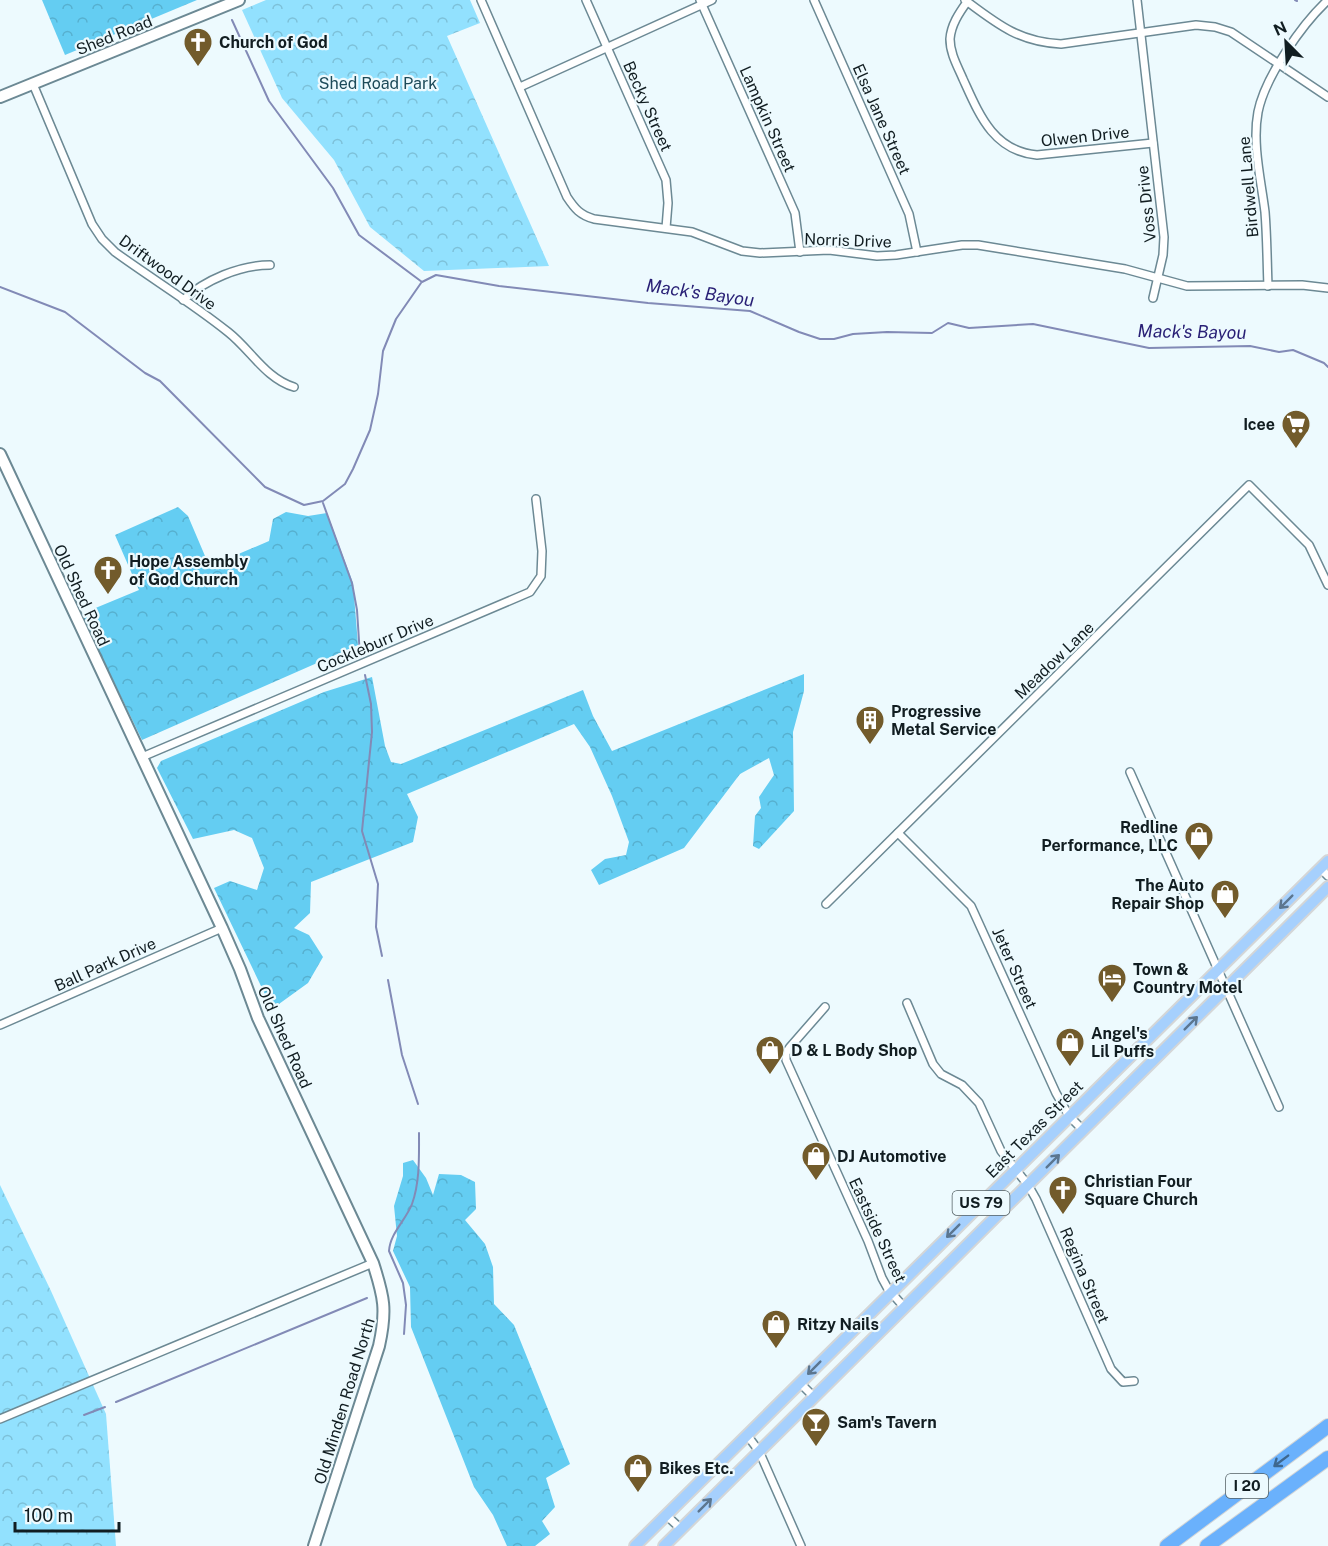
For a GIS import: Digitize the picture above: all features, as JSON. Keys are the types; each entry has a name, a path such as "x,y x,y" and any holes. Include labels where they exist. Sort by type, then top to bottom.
{"highway":[{"name":"I 20","path":"1167,1546 1328,1426"},
{"name":"I 20","path":"1207,1546 1328,1458"}],"main road":[{"name":"East Texas Street","path":"635,1546 1124,1061 1218,969 1326,869"},
{"name":"US 79","path":"664,1546 1328,887"}],"street":[{"name":"Shed Road","path":"0,97 239,0"},
{"name":"Norris Drive","path":"481,0 567,197 575,209 585,216 692,232 742,251 830,250 877,256 978,245 1125,269 1187,286 1302,285 1328,288"},
{"name":"Becky Street","path":"586,0 666,180 668,203 666,228"},
{"path":"520,87 701,2 712,0"},
{"name":"Elsa Jane Street","path":"814,0 909,214 917,252"},
{"name":"Voss Drive","path":"1137,0 1164,237 1163,255 1153,298"},
{"name":"Birdwell Lane","path":"1268,286 1267,231 1257,144 1262,98 1280,64 1307,23 1328,0"},
{"path":"966,1 1008,31 1046,43 1061,44 1196,25 1215,27 1231,32 1328,97"},
{"name":"Olwen Drive","path":"966,1 952,27 950,46 981,117 999,140 1020,152 1036,154 1153,143"},
{"name":"Lampkin Street","path":"701,2 795,213 800,252"},
{"name":"Driftwood Drive","path":"33,84 84,207 102,239 123,258 230,334 272,376 294,387"},
{"path":"183,300 199,287 239,270 252,266 270,265"},
{"name":"Old Shed Road","path":"0,454 222,928 262,1027 374,1263"},
{"name":"Meadow Lane","path":"826,904 1249,485 1309,545 1328,585"},
{"name":"Cockleburr Drive","path":"142,757 530,592 541,576 542,551 536,499"},
{"path":"1130,772 1279,1107"},
{"name":"Jeter Street","path":"898,833 971,906 1056,1093 1069,1116 1083,1130"},
{"name":"Ball Park Drive","path":"0,1025 222,928"},
{"name":"Regina Street","path":"907,1003 933,1064 941,1074 962,1085 974,1096 1001,1151 1028,1185 1043,1213 1111,1369 1123,1382 1134,1381"},
{"name":"Eastside Street","path":"825,1007 790,1047 786,1053 786,1060 882,1278 904,1307"},
{"path":"1124,1061 1139,1075"},
{"path":"0,1419 374,1263"},
{"name":"Old Minden Road North","path":"314,1546 379,1346 385,1321 382,1289 374,1263"},
{"path":"800,1383 814,1396"},
{"path":"747,1435 759,1450 801,1546"},
{"path":"666,1515 681,1529"}],"green space":[{"path":"42,0 197,0 65,55"},
{"name":"Shed Road Park","path":"266,0 470,0 480,23 447,36 549,266 424,271 370,227 334,160 282,98 242,10"},
{"path":"178,507 188,516 208,563 215,564 269,541 273,519 286,512 308,516 327,513 353,583 358,645 142,740 81,614 139,590 115,535"},
{"path":"804,674 804,691 793,732 794,811 759,849 753,846 755,816 761,808 759,797 774,775 769,758 740,774 684,848 599,885 591,870 605,859 626,855 629,842 590,747 574,724 407,794 418,817 413,842 311,882 310,913 294,928 309,935 323,957 308,983 272,1009 214,888 230,881 257,890 264,868 252,838 234,830 193,839 157,768 161,761 324,692 372,677 385,746 391,762 401,764 583,690 593,716 612,751"},
{"path":"413,1160 426,1178 433,1195 439,1174 461,1175 475,1182 476,1209 465,1220 485,1244 493,1267 494,1304 514,1325 570,1464 546,1478 555,1507 542,1521 550,1534 535,1546 507,1546 493,1515 474,1487 411,1327 410,1287 393,1251 397,1236 394,1206 403,1176 403,1163"},
{"path":"0,1185 106,1414 116,1546 0,1546"}],"waterway":[{"name":"Mack's Bayou","path":"232,20 269,101 333,188 359,235 422,282 436,275 499,286 648,303 750,311 820,339 887,332 932,333 948,323 969,328 1033,324 1149,348 1250,346 1279,352 1293,350 1324,363 1328,367"},
{"path":"0,287 65,312 145,373 160,381 265,487 304,505 323,501 345,484 353,469 370,430 378,394 383,351 396,319 421,283"},
{"path":"323,503 352,583 357,610 360,656"},
{"path":"365,675 371,704 372,732 362,831 378,884 376,927 382,956"},
{"path":"388,980 402,1055 418,1104"},
{"path":"404,1334 406,1305 403,1283 389,1251 392,1238 415,1196 419,1133"},
{"path":"116,1402 367,1298"},
{"path":"84,1415 105,1407"}],"place":[{"name":"Church of God","path":"198,68"},
{"name":"Icee","path":"1296,450"},
{"name":"Hope Assembly of God Church","path":"108,596"},
{"name":"Progressive Metal Service","path":"870,746"},
{"name":"Redline Performance, LLC","path":"1199,862"},
{"name":"The Auto Repair Shop","path":"1225,920"},
{"name":"Town & Country Motel","path":"1112,1004"},
{"name":"Angel's Lil Puffs","path":"1070,1068"},
{"name":"D & L Body Shop","path":"770,1076"},
{"name":"DJ Automotive","path":"816,1182"},
{"name":"Christian Four Square Church","path":"1063,1216"},
{"name":"Ritzy Nails","path":"776,1350"},
{"name":"Sam's Tavern","path":"816,1448"},
{"name":"Bikes Etc.","path":"638,1494"}]}
